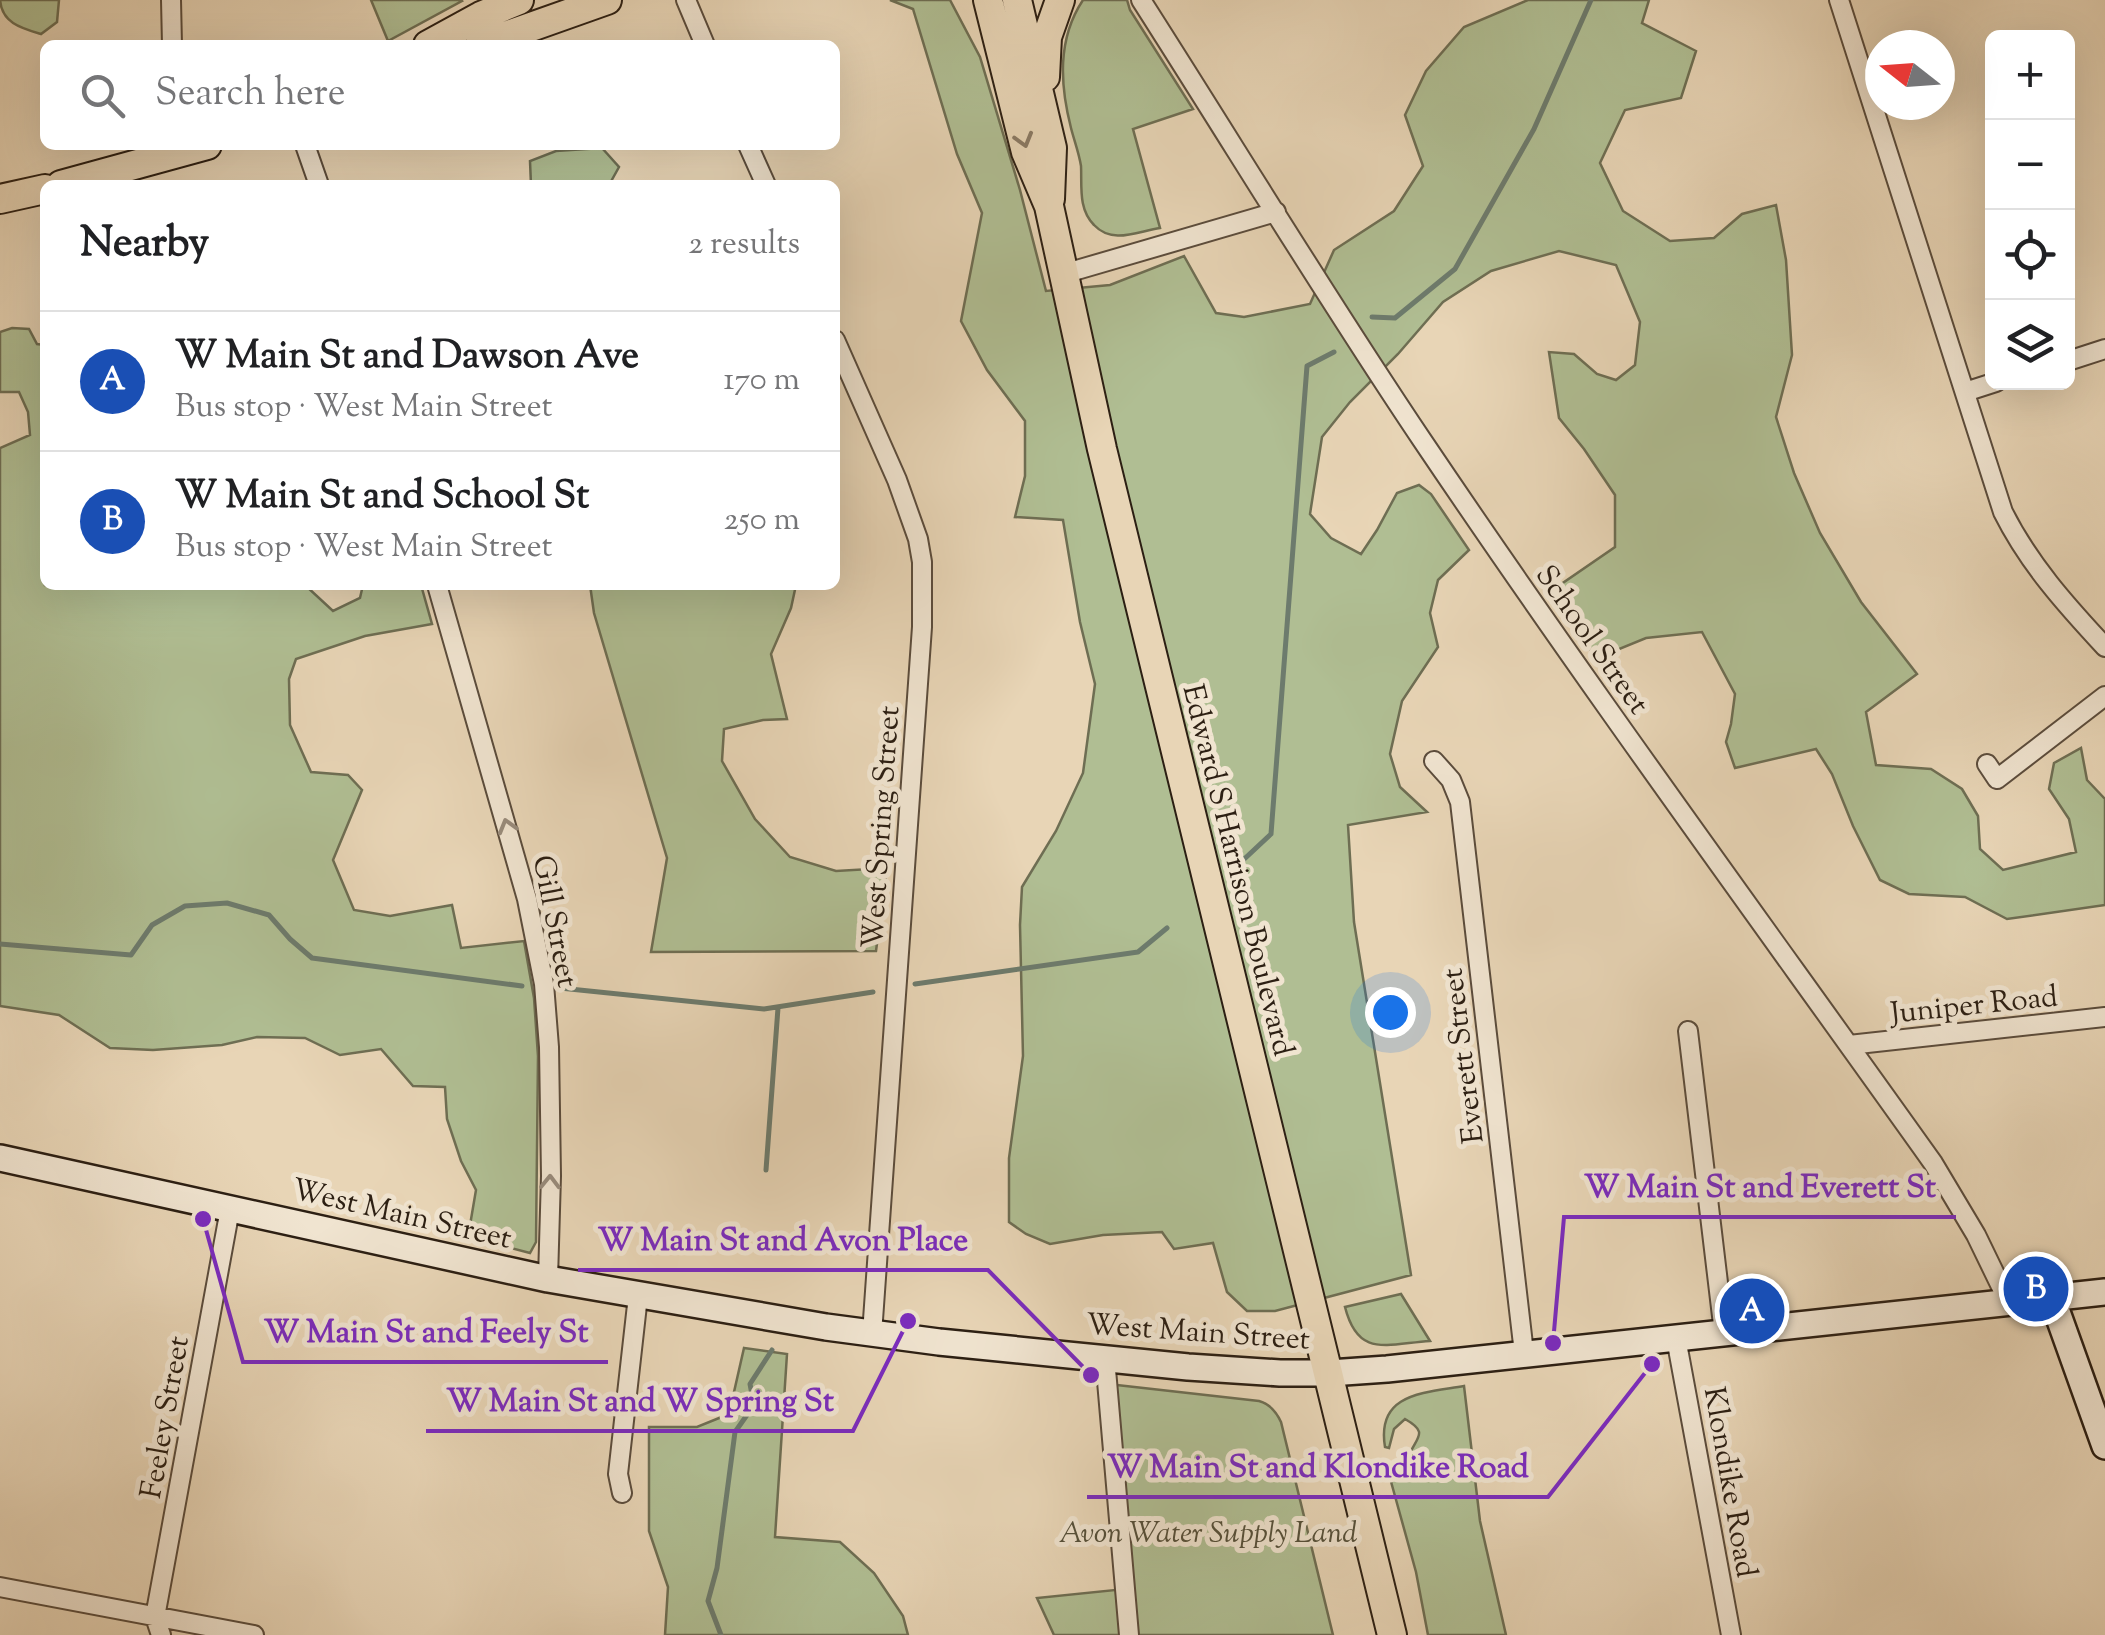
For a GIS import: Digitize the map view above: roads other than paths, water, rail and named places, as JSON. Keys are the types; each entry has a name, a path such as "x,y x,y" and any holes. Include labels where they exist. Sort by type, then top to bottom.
{"main road":[{"path":"437,40 519,0"},
{"path":"494,40 607,0"},
{"path":"973,0 1005,73"},
{"name":"Edward S Harrison Boulevard","path":"988,0 1026,152 1049,206 1102,449 1392,1635"},
{"name":"Edward S Harrison Boulevard","path":"1016,0 1052,148 1049,206"},
{"path":"1052,148 1045,58 1060,0"},
{"path":"78,180 182,150"},
{"path":"0,200 40,190"},
{"name":"West Main Street","path":"0,1158 638,1296 872,1334 1188,1368 1330,1373 2105,1292"},
{"path":"2052,1298 2105,1446"}],"street":[{"path":"172,0 172,40"},
{"path":"686,0 703,40"},
{"name":"School Street","path":"1141,0 1338,315 1557,638 1954,1195 2008,1303"},
{"path":"1839,0 1992,483 2017,540 2053,591 2105,647"},
{"path":"307,150 317,180"},
{"path":"750,150 764,180"},
{"path":"1064,274 1276,212"},
{"path":"2075,359 2105,349"},
{"name":"West Spring Street","path":"840,351 897,480 922,562 922,627 872,1334"},
{"path":"1965,392 1985,386"},
{"name":"Gill Street","path":"438,590 528,899 541,968 549,1047 548,1279"},
{"path":"1986,764 1997,779 2105,696"},
{"name":"Everett Street","path":"1434,761 1451,780 1460,802 1524,1353"},
{"name":"Juniper Road","path":"1849,1046 2105,1017"},
{"path":"1688,1032 1724,1333"},
{"name":"Feeley Street","path":"158,1626 230,1209"},
{"path":"622,1493 618,1474 638,1296"},
{"name":"Klondike Road","path":"1676,1338 1731,1635"},
{"path":"1105,1358 1129,1635"},
{"path":"0,1586 158,1626 254,1635"}],"waterway":[{"path":"1372,317 1395,318 1455,269 1534,129 1591,0"},
{"path":"1240,863 1271,834 1307,366 1334,352"},
{"path":"0,944 131,955 152,925 185,906 227,903 269,915 312,958 522,986"},
{"path":"915,984 1138,952 1167,928"},
{"path":"560,988 764,1009 873,992"},
{"path":"766,1170 778,1008"},
{"path":"721,1635 708,1601 717,1568 735,1432 754,1405 750,1384 772,1350"}],"place":[{"name":"W Main St and Feely St","path":"203,1219"},
{"name":"W Main St and School St","path":"2036,1289"},
{"name":"W Main St and Dawson Ave","path":"1752,1311"},
{"name":"W Main St and W Spring St","path":"908,1321"},
{"name":"W Main St and Everett St","path":"1553,1343"},
{"name":"W Main St and Klondike Road","path":"1652,1364"},
{"name":"W Main St and Avon Place","path":"1091,1375"}],"park label":[{"name":"Avon Water Supply Land","path":"1208,1532"}]}
